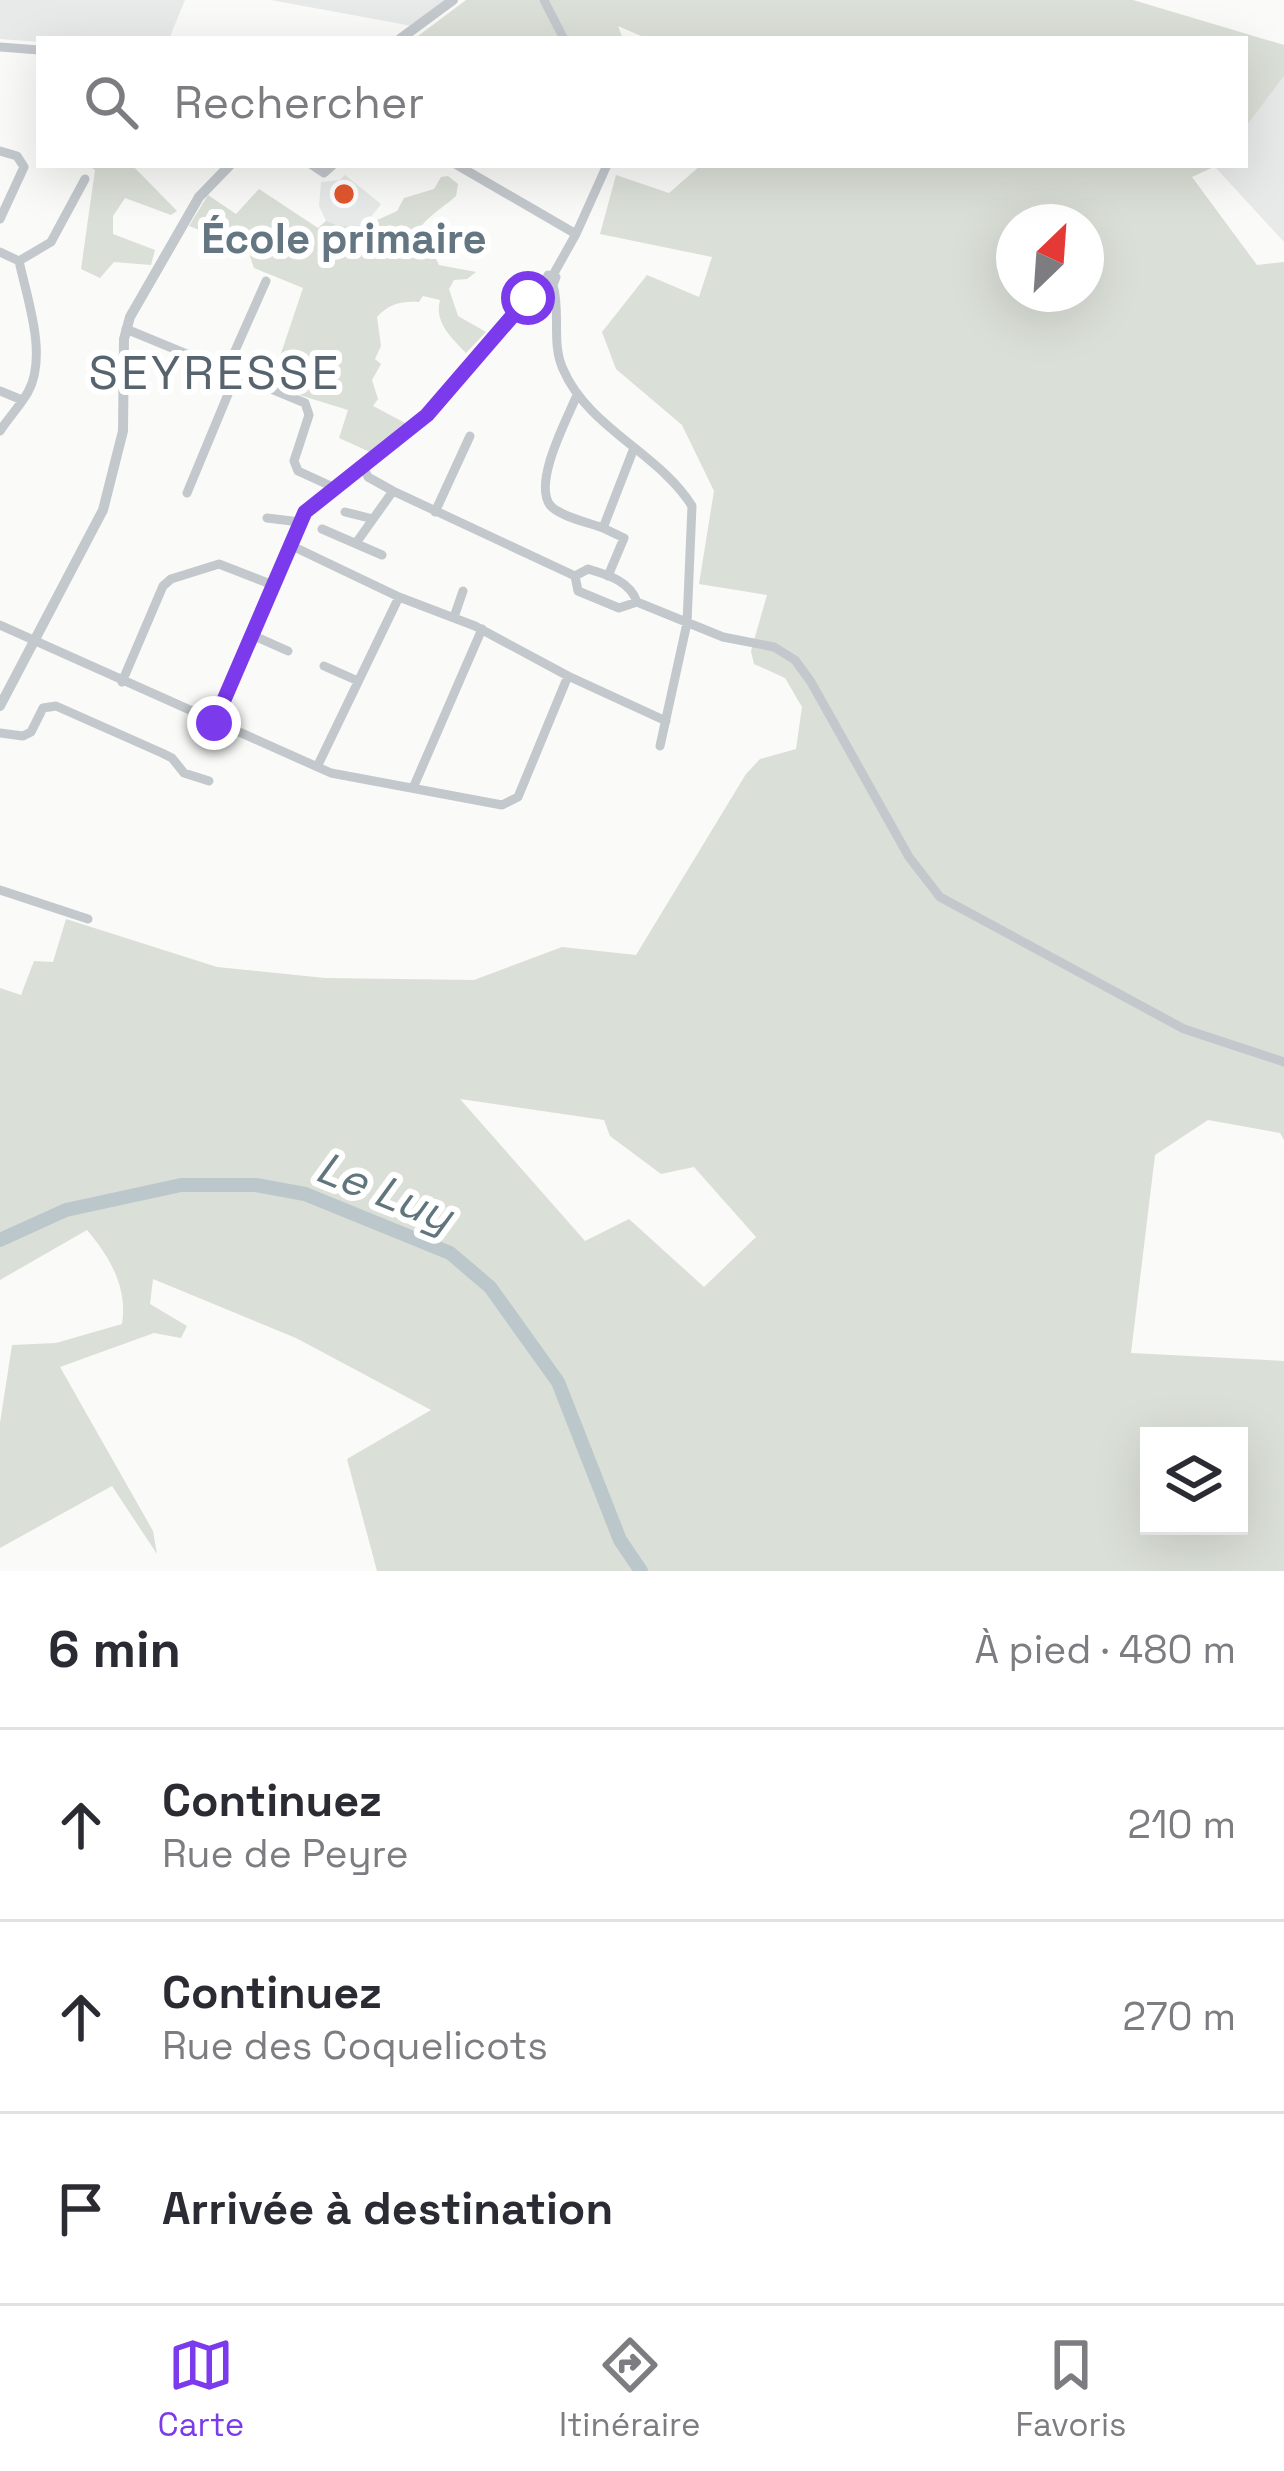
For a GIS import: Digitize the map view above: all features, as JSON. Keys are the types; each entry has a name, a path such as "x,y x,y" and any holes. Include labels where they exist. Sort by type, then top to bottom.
{"street":[{"path":"404,36 453,0"},
{"path":"544,0 562,36"},
{"path":"0,47 36,50"},
{"path":"0,151 17,156 24,167 0,219"},
{"path":"1,703 108,495 123,431 126,328 191,208 227,168"},
{"path":"462,168 577,234"},
{"path":"214,723 300,522 333,487 364,468 427,415 458,375 550,281 607,168"},
{"path":"20,260 51,242 85,178"},
{"path":"0,252 20,260"},
{"path":"0,430 34,375 20,260"},
{"path":"188,493 266,281"},
{"path":"550,281 559,360 577,395 692,506 687,622 660,746"},
{"path":"126,328 305,403 309,415 294,461 298,471 333,487"},
{"path":"0,391 22,400"},
{"path":"577,395 545,475 548,502 624,538 608,576"},
{"path":"435,512 470,436"},
{"path":"603,528 634,448"},
{"path":"364,468 368,477 393,491 575,576"},
{"path":"356,544 393,491"},
{"path":"345,512 373,519"},
{"path":"267,518 300,522"},
{"path":"322,529 382,555"},
{"path":"290,545 399,597 482,629 666,721"},
{"path":"122,682 163,586 171,579 224,564 273,585"},
{"path":"575,576 588,569 608,576 630,587 637,602"},
{"path":"575,576 584,595 619,608 637,602 723,637 774,647 795,660 930,887 1052,960 1099,980 1206,1039 1284,1062"},
{"path":"454,617 463,591"},
{"path":"317,767 399,597"},
{"path":"0,625 317,767 502,805 514,801 568,676"},
{"path":"412,788 482,629"},
{"path":"252,635 288,650"},
{"path":"325,666 358,681"},
{"path":"0,733 23,736 31,732 43,708 56,706 162,752 184,773 209,782"},
{"path":"0,890 88,919"}],"shaded area":[{"path":"0,0 185,0 170,36 0,39"},
{"path":"271,0 447,0 412,26"},
{"path":"466,0 540,0 558,36 418,36"},
{"path":"549,0 1133,0 1284,45 1284,76 1248,124 1248,36 641,36 618,26 622,36 567,36"},
{"path":"1284,76 1284,242 1216,168 1248,168 1248,124"},
{"path":"135,168 177,211 171,215 125,198 113,216 113,234 155,250 151,265 114,262 100,278 81,269 95,170"},
{"path":"698,168 1212,168 1192,177 1257,265 1284,262 1284,1140 1280,1133 1208,1120 1155,1155 1131,1353 1284,1361 1284,1571 377,1571 347,1459 431,1410 296,1338 153,1279 150,1304 187,1326 181,1338 154,1333 60,1367 153,1531 157,1554 112,1486 0,1548 0,1423 12,1345 56,1343 122,1324 122,1298 115,1274 87,1230 0,1280 0,988 21,995 34,961 53,962 66,919 217,967 325,978 474,980 562,947 636,955 746,774 760,759 796,749 802,707 785,678 754,664 751,651 767,595 699,584 714,491 682,425 616,369 602,332 647,275 699,297 712,257 600,234 616,175 669,193","holes":["460,1099 604,1120 610,1136 661,1174 694,1167 756,1237 704,1287 629,1219 585,1241"]},
{"name":"École primaire","path":"345,175 381,204 368,221 340,228 326,221 319,206 321,182"},
{"path":"441,177 458,184 456,196 421,226 413,252 423,256 431,249 439,265 476,272 454,280 449,289 458,316 486,332 466,353 442,322 440,300 423,296 419,302 391,306 377,317 381,346 375,359 381,364 372,380 378,399 373,406 409,425 370,452 339,438 348,410 270,386 303,288 254,268 247,248 189,226 208,195 236,214 259,189 318,228 326,221 362,225 397,211 404,198 434,189"}],"waterway":[{"name":"Le Luy","path":"0,1240 66,1210 181,1185 256,1185 305,1194 450,1253 490,1287 558,1382 620,1540 641,1571"}],"place":[{"name":"École primaire","path":"344,194"}],"district":[{"name":"SEYRESSE","path":"215,372"}],"route":[{"path":"214,723 305,512 427,415 528,298"}]}
